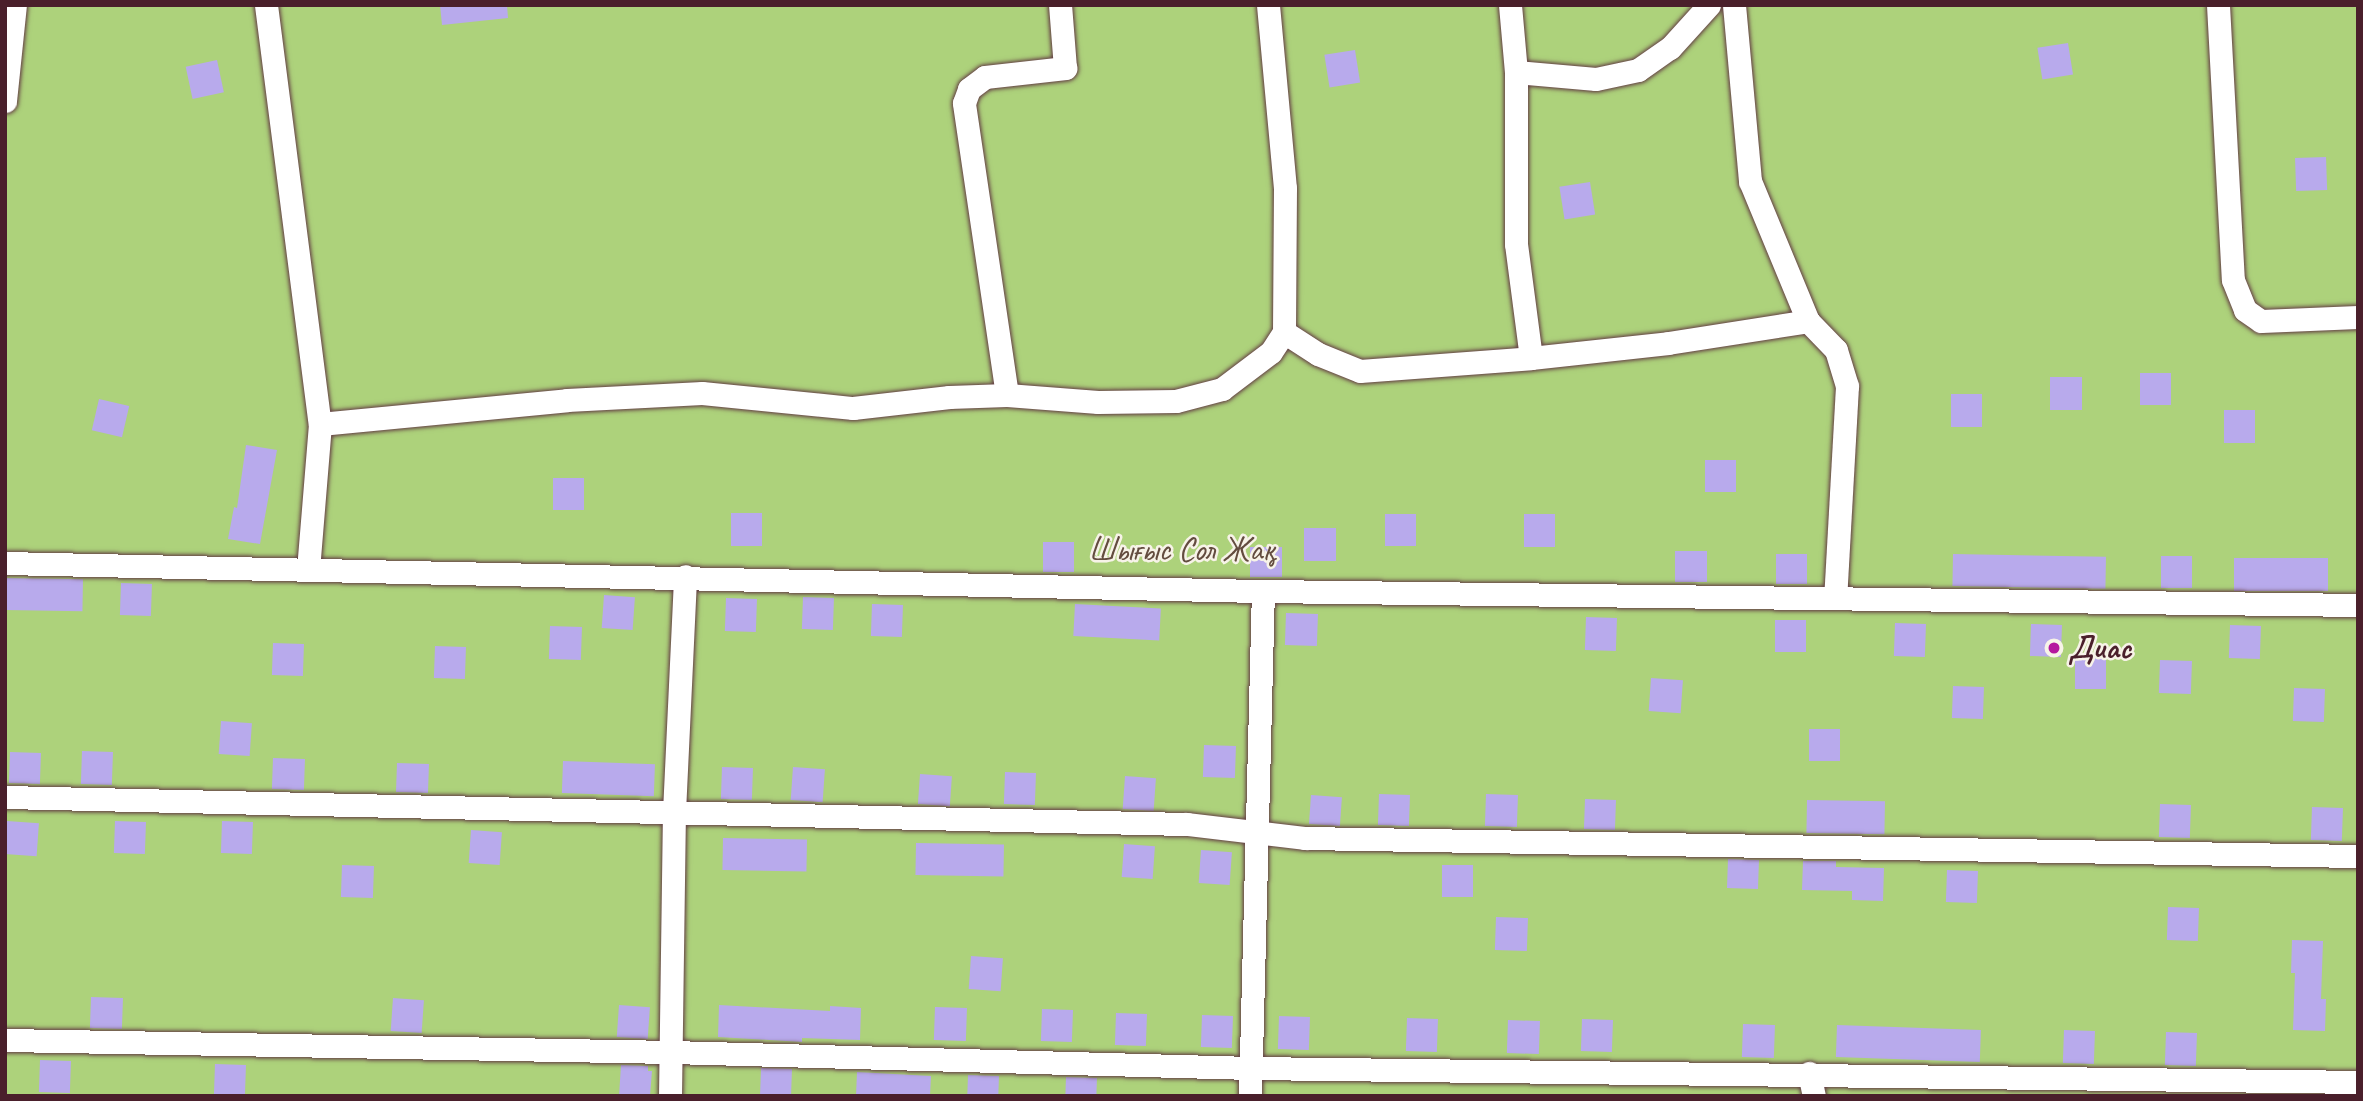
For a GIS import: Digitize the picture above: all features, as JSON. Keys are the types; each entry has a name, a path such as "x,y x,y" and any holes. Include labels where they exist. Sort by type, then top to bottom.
{"street":[{"path":"5,100 15,5"},
{"path":"266,5 320,424 307,569"},
{"path":"1007,395 964,103 969,89 985,76 1065,68 1060,5"},
{"path":"320,424 567,400 702,393 853,408 949,397 1007,395 1098,402 1176,401 1222,389 1271,352 1284,332 1285,188 1268,5"},
{"path":"1510,5 1517,72 1516,244 1531,358"},
{"path":"1517,72 1596,79 1639,70 1670,48 1709,5"},
{"path":"1734,5 1750,181 1808,321 1836,350 1847,386 1835,598"},
{"path":"2218,5 2233,280 2245,310 2261,321 2358,317"},
{"path":"1284,332 1318,354 1360,371 1531,358 1668,343 1808,321"},
{"path":"5,563 685,576 1263,591 2358,605"},
{"path":"670,1096 674,812 685,576"},
{"path":"1250,1096 1263,591"},
{"path":"5,797 1188,824 1304,838 2358,856"},
{"path":"5,1040 671,1052 1250,1068 1809,1073 1965,1086 2358,1082"},
{"path":"1809,1073 1814,1096"}],"green space":[{"name":"Шығыс Сол Жақ","path":"5,5 2358,5 2358,1096 5,1096"}],"building":[{"path":"440,5 507,5 508,18 442,25"},
{"path":"2068,43 2073,75 2042,79 2037,48"},
{"path":"1355,50 1360,83 1330,87 1324,55"},
{"path":"217,60 224,92 193,99 186,67"},
{"path":"2326,157 2327,190 2296,191 2295,158"},
{"path":"1590,182 1595,215 1565,219 1559,187"},
{"path":"2140,373 2171,373 2171,405 2140,405"},
{"path":"2050,377 2082,377 2082,410 2050,410"},
{"path":"1951,394 1982,394 1982,427 1951,427"},
{"path":"99,399 129,406 122,437 92,430"},
{"path":"2224,410 2255,410 2255,443 2224,443"},
{"path":"246,445 277,450 260,544 228,539 234,507 237,508"},
{"path":"1705,460 1736,460 1736,492 1705,492"},
{"path":"553,478 584,478 584,510 553,510"},
{"path":"731,513 762,513 762,546 731,546"},
{"path":"1385,514 1416,514 1416,546 1385,546"},
{"path":"1524,514 1555,514 1555,547 1524,547"},
{"path":"1304,528 1336,528 1336,561 1304,561"},
{"path":"1043,542 1074,542 1074,572 1043,572"},
{"path":"1250,547 1282,547 1282,577 1250,577"},
{"path":"1675,551 1707,551 1707,582 1675,582"},
{"path":"1776,554 1807,554 1807,584 1776,584"},
{"path":"1953,554 2106,557 2105,589 1952,586"},
{"path":"2161,556 2192,556 2192,588 2161,588"},
{"path":"2234,558 2328,558 2328,591 2234,591"},
{"path":"5,578 83,579 82,611 5,610"},
{"path":"121,583 152,584 151,616 120,615"},
{"path":"604,595 635,597 633,630 602,628"},
{"path":"803,597 834,598 833,630 802,629"},
{"path":"726,598 757,599 756,632 725,631"},
{"path":"872,604 903,605 902,637 871,636"},
{"path":"1075,604 1161,609 1159,640 1073,636"},
{"path":"1286,613 1318,614 1317,646 1285,645"},
{"path":"1586,617 1617,618 1616,651 1585,650"},
{"path":"1775,620 1806,620 1806,652 1775,652"},
{"path":"1895,623 1926,624 1925,657 1894,656"},
{"path":"2031,624 2062,625 2061,657 2030,656"},
{"path":"2230,625 2261,626 2260,659 2229,658"},
{"path":"550,626 582,627 581,660 549,659"},
{"path":"273,643 304,644 303,676 272,675"},
{"path":"435,646 466,647 465,679 434,678"},
{"path":"2075,657 2106,657 2106,689 2075,689"},
{"path":"2160,660 2192,661 2191,694 2159,693"},
{"path":"1651,678 1683,680 1681,713 1649,711"},
{"path":"1953,686 1984,687 1983,719 1952,718"},
{"path":"2294,688 2325,689 2324,722 2293,721"},
{"path":"221,721 252,723 250,756 219,754"},
{"path":"1809,729 1840,729 1840,761 1809,761"},
{"path":"1204,745 1236,746 1235,778 1203,777"},
{"path":"82,751 113,752 112,785 81,784"},
{"path":"10,752 41,753 40,784 9,783"},
{"path":"273,758 305,759 304,790 272,789"},
{"path":"563,761 655,764 654,796 562,793"},
{"path":"397,763 429,764 428,793 396,792"},
{"path":"722,767 753,768 752,800 721,799"},
{"path":"793,767 825,769 823,802 791,800"},
{"path":"1005,772 1036,773 1035,805 1004,804"},
{"path":"920,774 952,776 950,806 918,804"},
{"path":"1125,776 1156,778 1154,811 1123,809"},
{"path":"1379,794 1410,795 1409,826 1378,825"},
{"path":"1486,794 1518,795 1517,827 1485,826"},
{"path":"1311,795 1342,797 1340,826 1309,824"},
{"path":"1585,799 1616,800 1615,830 1584,829"},
{"path":"1807,800 1885,801 1884,834 1806,833"},
{"path":"2160,804 2191,805 2190,838 2159,837"},
{"path":"2312,807 2343,808 2342,841 2311,840"},
{"path":"7,821 39,823 37,856 5,854"},
{"path":"115,821 146,822 145,854 114,853"},
{"path":"222,821 253,822 252,854 221,853"},
{"path":"471,830 502,832 500,865 469,863"},
{"path":"723,838 807,839 806,871 722,870"},
{"path":"916,843 1004,845 1003,877 915,875"},
{"path":"1124,844 1155,846 1153,879 1122,877"},
{"path":"1201,850 1232,852 1230,885 1199,883"},
{"path":"1728,859 1759,860 1758,889 1727,888"},
{"path":"1803,861 1836,861 1836,867 1884,868 1883,901 1852,900 1852,891 1802,890"},
{"path":"342,865 374,866 373,898 341,897"},
{"path":"1442,865 1473,865 1473,897 1442,897"},
{"path":"1947,870 1978,871 1977,903 1946,902"},
{"path":"2168,907 2199,908 2198,941 2167,940"},
{"path":"1496,917 1528,918 1527,951 1495,950"},
{"path":"2292,940 2323,941 2321,999 2326,999 2325,1031 2293,1030 2295,973 2291,973"},
{"path":"971,956 1003,958 1001,991 969,989"},
{"path":"91,997 123,998 122,1029 90,1028"},
{"path":"393,998 424,1000 422,1033 391,1031"},
{"path":"619,1005 650,1007 648,1039 617,1037"},
{"path":"719,1005 830,1011 830,1006 861,1008 860,1040 802,1038 802,1042 718,1037"},
{"path":"935,1007 967,1008 966,1041 934,1040"},
{"path":"1042,1009 1073,1010 1072,1042 1041,1041"},
{"path":"1116,1013 1147,1014 1146,1046 1115,1045"},
{"path":"1202,1015 1233,1016 1232,1048 1201,1047"},
{"path":"1279,1016 1310,1017 1309,1050 1278,1049"},
{"path":"1407,1018 1438,1019 1437,1052 1406,1051"},
{"path":"1582,1019 1613,1020 1612,1052 1581,1051"},
{"path":"1508,1020 1540,1021 1539,1054 1507,1053"},
{"path":"1743,1024 1775,1025 1774,1058 1742,1057"},
{"path":"1837,1025 1981,1030 1980,1062 1836,1057"},
{"path":"2064,1030 2095,1031 2094,1064 2063,1063"},
{"path":"2166,1032 2197,1033 2196,1066 2165,1065"},
{"path":"40,1060 71,1061 70,1093 39,1092"},
{"path":"215,1064 246,1065 245,1096 214,1096"},
{"path":"621,1065 648,1066 648,1071 652,1071 650,1096 619,1096"},
{"path":"761,1068 792,1069 791,1096 760,1096"},
{"path":"857,1072 931,1076 930,1096 856,1096"},
{"path":"968,1075 999,1076 998,1096 967,1096"},
{"path":"1066,1077 1097,1078 1096,1096 1065,1096"}],"place":[{"name":"Диас","path":"2054,648"}]}
